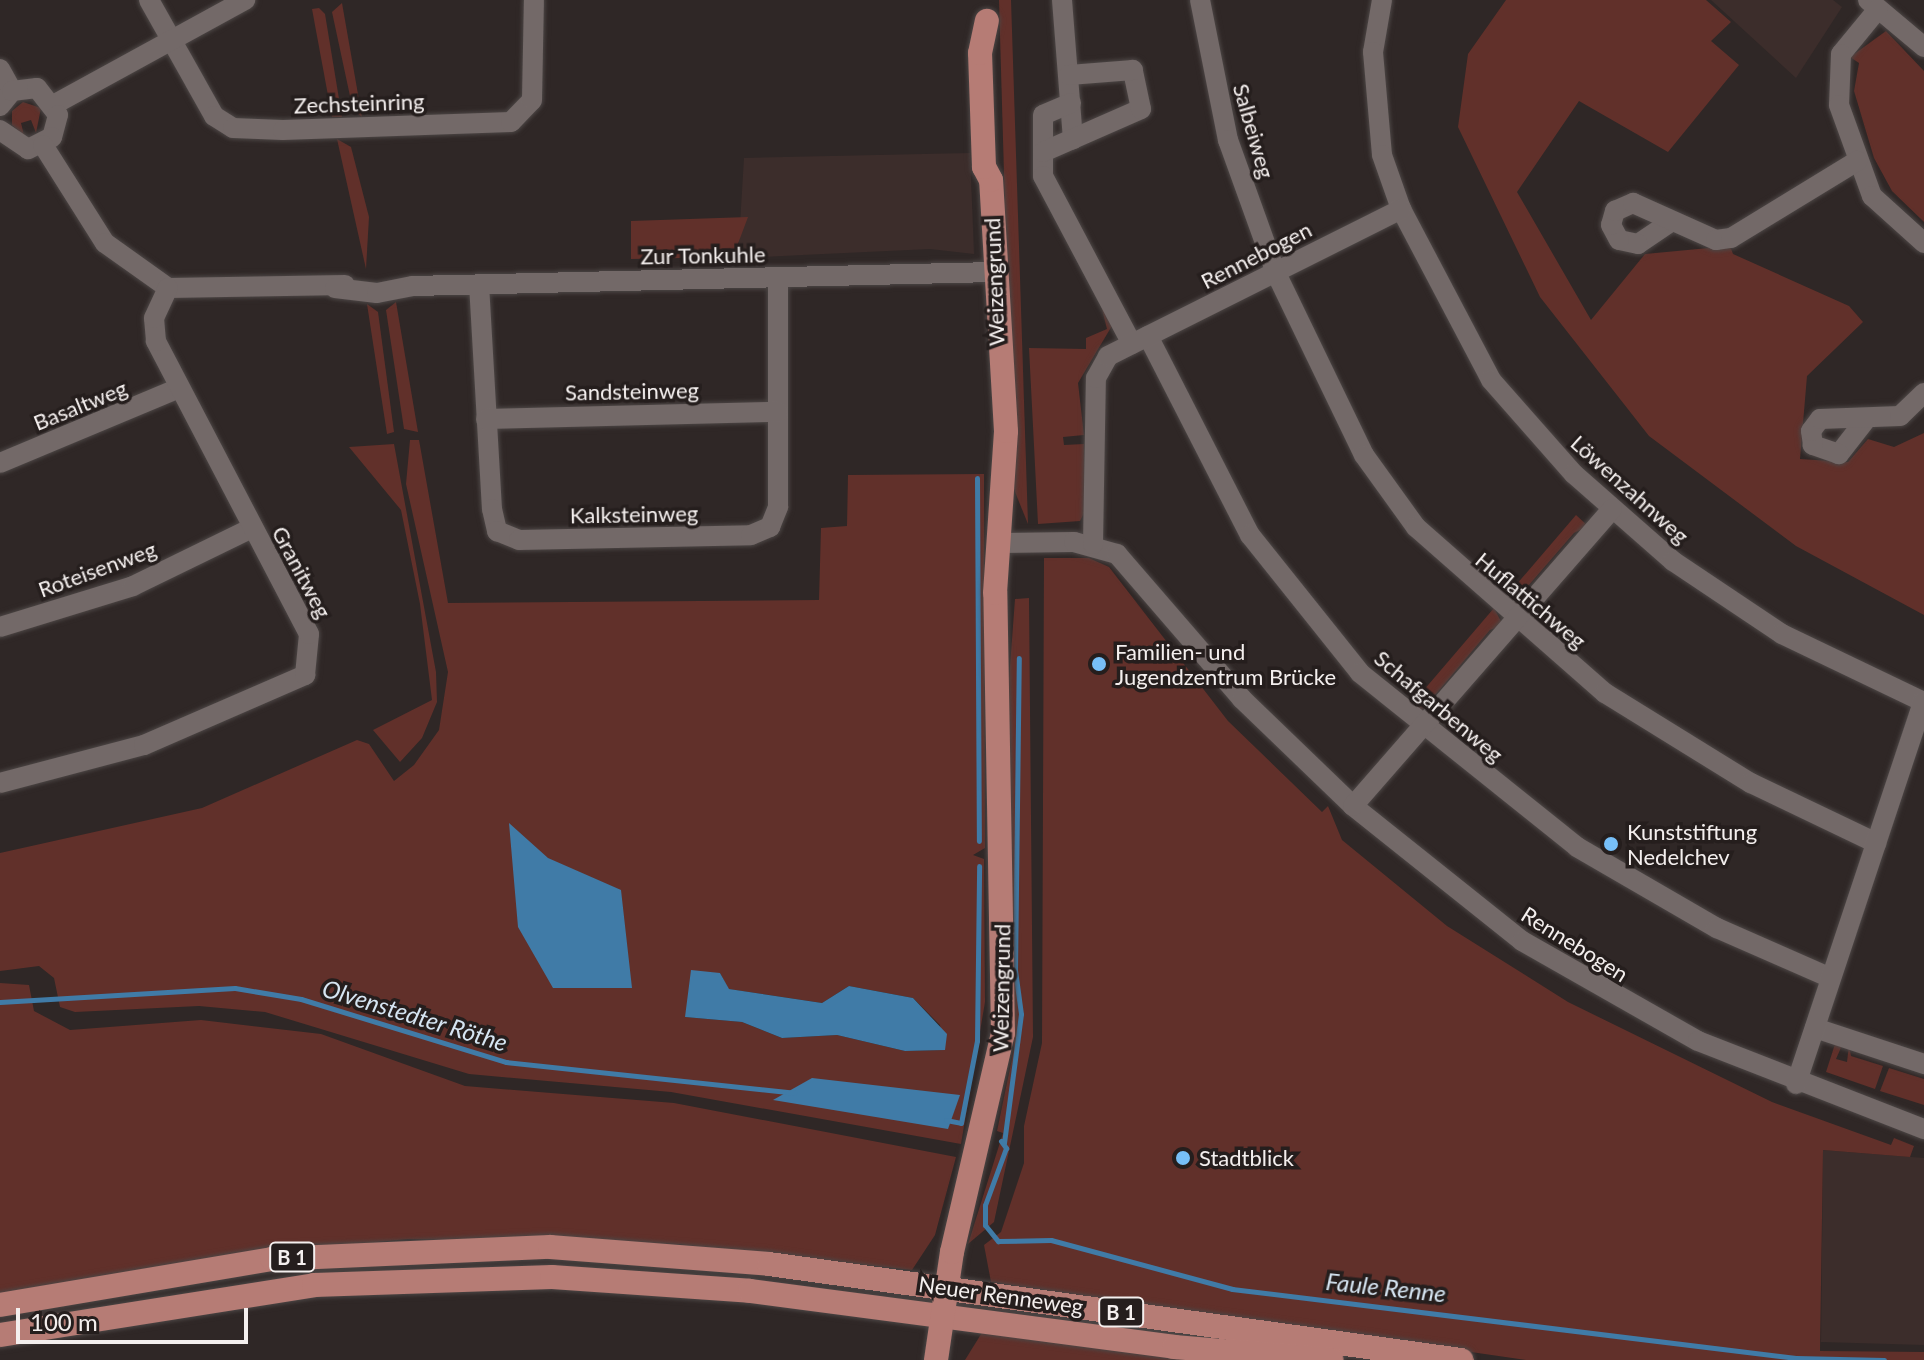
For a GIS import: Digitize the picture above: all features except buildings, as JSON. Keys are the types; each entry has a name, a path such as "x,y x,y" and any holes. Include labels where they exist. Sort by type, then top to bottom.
{"main road":[{"name":"Weizengrund","path":"936,1360 946,1288 1003,1033 1000,681 1010,622 1002,543 1000,457 990,397 998,383 991,180 984,167 980,53 987,10"},
{"name":"Neuer Renneweg","path":"0,1305 294,1257 589,1248 946,1288 1461,1360"},
{"name":"Neuer Renneweg","path":"0,1335 314,1285 591,1278 1331,1360"}],"street":[{"name":"Zechsteinring","path":"149,0 214,116 233,128 511,122 532,100 534,0"},
{"path":"55,104 172,44 245,0"},
{"path":"1062,0 1073,140"},
{"name":"Salbeiweg","path":"1200,0 1228,140 1276,273"},
{"name":"Löwenzahnweg","path":"1382,0 1373,101 1401,209 1491,380 1612,509 1758,620 1924,702"},
{"path":"1924,47 1873,4 1837,71 1857,161 1884,211 1924,243"},
{"path":"0,69 6,98 37,88 55,104 57,127 43,145 28,149 1,133"},
{"path":"1043,152 1141,109 1133,70 1069,75"},
{"path":"1071,103 1043,115 1043,176 1140,340"},
{"path":"43,145 105,243 168,288"},
{"path":"1672,221 1716,240 1731,238 1857,161"},
{"name":"Rennebogen","path":"1093,544 1096,378 1108,356 1401,209"},
{"name":"Zur Tonkuhle","path":"168,288 335,288 377,293 413,286 994,272"},
{"name":"Huflattichweg","path":"1276,273 1364,455 1416,527 1516,621 1605,693 1751,783 1876,843"},
{"name":"Kalksteinweg","path":"479,284 486,419 497,531 519,540 751,535 770,527 778,507 778,278"},
{"name":"Granitweg","path":"0,783 144,745 305,675 309,634 177,389 154,329 168,288"},
{"name":"Schafgarbenweg","path":"1140,340 1250,535 1360,673 1421,727 1577,847 1717,928 1831,978"},
{"name":"Basaltweg","path":"0,463 177,389"},
{"path":"1867,418 1908,413 1924,393"},
{"name":"Sandsteinweg","path":"486,419 778,412"},
{"path":"1353,806 1612,509"},
{"name":"Roteisenweg","path":"0,627 133,586 252,528"},
{"name":"Rennebogen","path":"1002,543 1093,544 1129,564 1233,689 1353,806 1522,941 1636,1010 1796,1084 1924,1129"},
{"path":"1796,1084 1876,843 1919,731 1924,702"},
{"path":"1815,1028 1924,1064"}],"shaded area":[{"path":"999,0 1011,0 1028,524 1013,487"},
{"path":"1506,0 1706,0 1731,22 1711,41 1739,65 1668,152 1579,101 1517,192 1591,320 1645,254 1730,246 1733,254 1849,306 1863,322 1807,376 1800,459 1848,462 1868,439 1894,447 1924,433 1924,615 1796,546 1649,436 1540,297 1458,127 1468,54"},
{"path":"1711,0 1833,0 1842,7 1796,78"},
{"path":"342,3 362,117 353,110 332,12"},
{"path":"319,8 325,14 342,117 332,117 312,9"},
{"path":"1886,31 1924,71 1924,222 1892,191 1874,158 1854,91 1859,63 1850,57"},
{"path":"23,102 41,108 36,133 31,120 21,123 24,135 12,125 12,111"},
{"path":"337,139 351,147 369,217 366,269"},
{"path":"970,153 974,254 930,249 738,258 744,158"},
{"path":"748,217 733,257 631,259 631,221"},
{"path":"396,302 418,432 404,429 386,310"},
{"path":"367,304 378,312 394,432 387,434"},
{"path":"1101,305 1116,319 1078,383 1084,435 1063,437 1064,445 1084,444 1085,511 1080,521 1038,524 1029,348 1086,349 1086,338 1107,329"},
{"path":"410,440 419,440 448,603 819,600 821,528 847,526 848,475 984,474 985,848 973,855 984,859 985,1002 961,1144 671,1092 469,1074 265,1012 199,1006 75,1012 60,1007 54,978 39,966 0,971 0,853 202,808 357,740 369,744 394,781 414,765 439,730 448,672 406,484","holes":["720,973 728,989 822,1003 849,986 913,998 940,1025 944,1050 905,1051 837,1035 782,1038 742,1022 685,1017"]},
{"path":"394,444 436,672 437,702 422,738 400,762 373,730 432,700 420,604 401,510 349,447"},
{"path":"1576,515 1588,526 1574,533 1522,593 1524,601 1512,605 1504,599"},
{"path":"1044,558 1089,558 1109,567 1228,721 1322,812 1328,806 1342,840 1447,926 1568,1002 1772,1102 1891,1145 1894,1138 1914,1146 1910,1157 1823,1150 1820,1351 1924,1352 1924,1360 1526,1360 991,1282 984,1245 1001,1232 1024,1163 1024,1126 1042,1043"},
{"path":"1029,598 1033,1037 994,1222 968,1244 1003,1133 997,1131 1014,1049 1008,693 1015,599"},
{"path":"1494,608 1503,625 1490,630 1420,713 1411,705"},
{"path":"0,983 29,985 34,1011 70,1030 201,1020 321,1034 465,1086 674,1103 956,1157 935,1235 912,1270 677,1244 408,1239 209,1258 0,1296"},
{"path":"1836,1041 1843,1043 1836,1059 1847,1062 1849,1045 1851,1056 1883,1066 1875,1089 1826,1072"},
{"path":"1889,1068 1924,1079 1924,1105 1880,1091"},
{"path":"1823,1150 1924,1158 1924,1345 1821,1342"},
{"path":"983,1331 1220,1360 965,1360"}],"water":[{"path":"509,823 548,858 621,890 632,988 553,988 518,927"},
{"path":"691,970 720,973 729,989 822,1003 849,986 913,998 947,1034 945,1050 905,1051 837,1035 782,1038 742,1022 685,1017"},
{"path":"812,1078 960,1095 948,1129 773,1100"}],"waterway":[{"path":"977,478 979,841"},
{"path":"1004,1143 1021,1014 1015,970 1019,658"},
{"path":"946,1120 961,1123 977,1041 979,866"},
{"name":"Olvenstedter Röthe","path":"0,1002 235,988 301,999 506,1062 794,1093"},
{"name":"Faule Renne","path":"1001,1141 1006,1148 985,1205 985,1225 998,1241 1051,1240 1232,1289 1796,1358 1884,1360"}],"place":[{"name":"Familien- und Jugendzentrum Brücke","path":"1099,664"},
{"name":"Kunststiftung Nedelchev","path":"1611,844"},
{"name":"Stadtblick","path":"1183,1158"}]}
